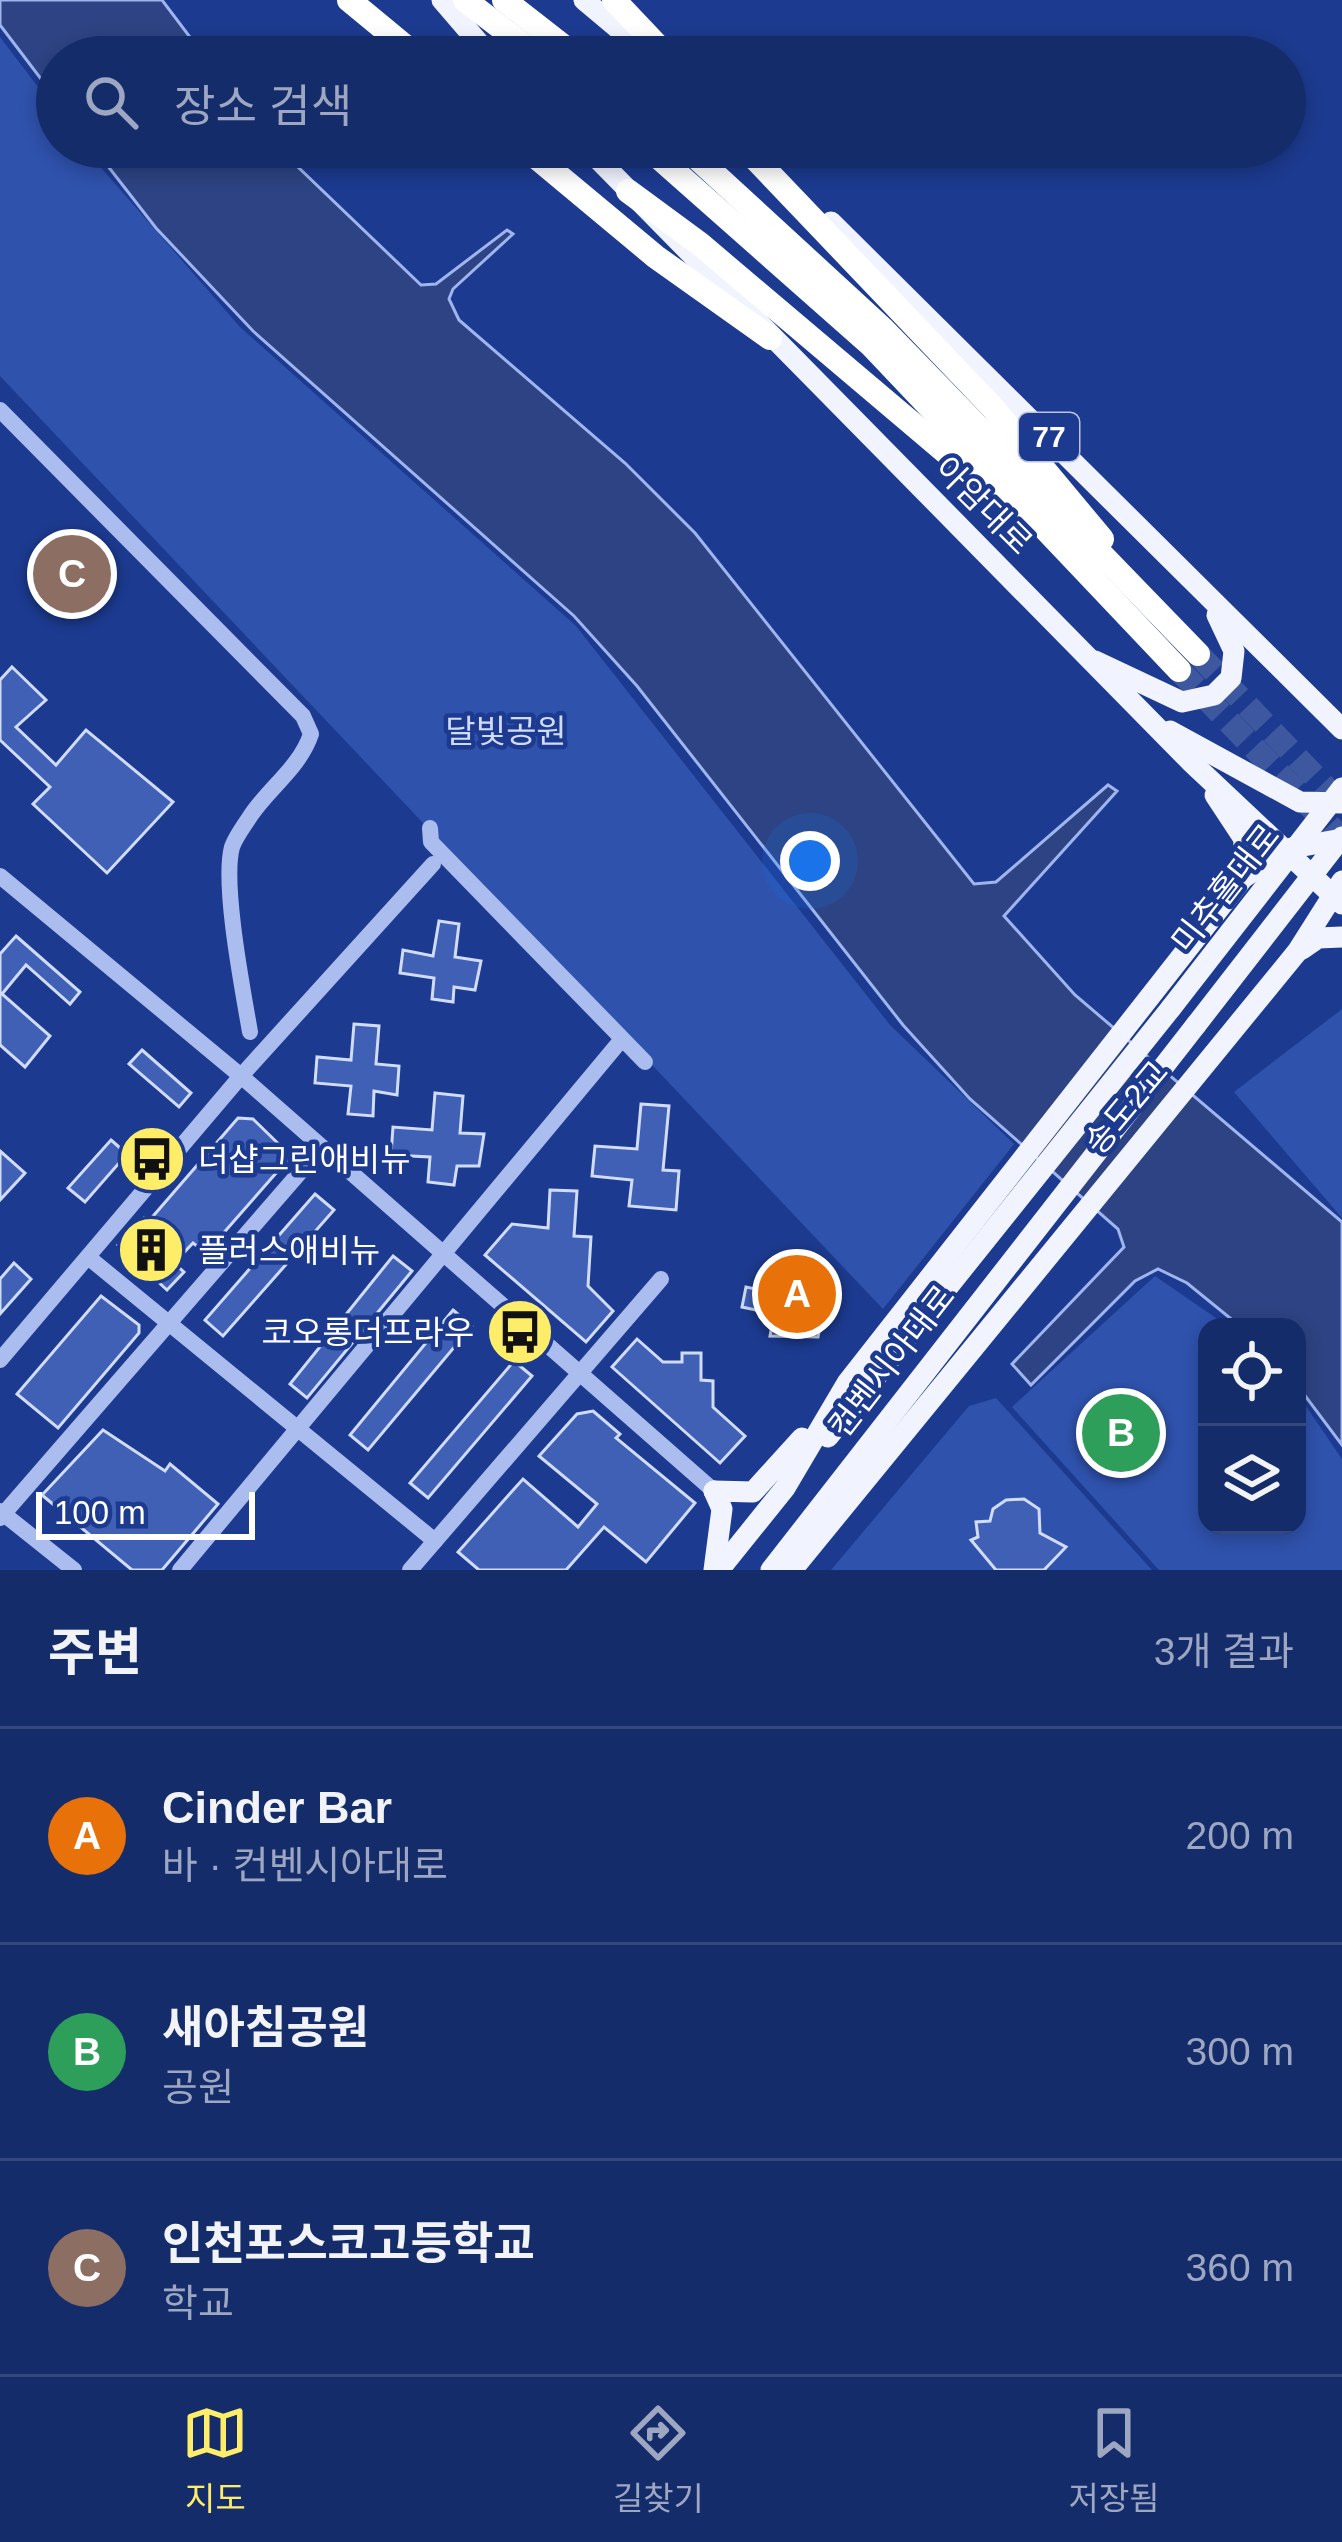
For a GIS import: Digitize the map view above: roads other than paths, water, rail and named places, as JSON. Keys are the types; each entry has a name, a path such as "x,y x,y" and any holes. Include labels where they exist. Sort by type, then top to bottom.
{"highway":[{"path":"349,0 393,36"},
{"path":"465,0 512,36"},
{"path":"504,0 550,36"},
{"path":"614,0 648,36"},
{"path":"549,168 656,257 770,338"},
{"name":"아암대로","path":"671,168 871,345 1103,589 1188,662 1149,604 883,329 708,168"},
{"path":"764,168 1007,424 1079,506 1149,604"},
{"path":"628,191 700,244 935,440 1103,589"}],"main road":[{"path":"442,0 473,36"},
{"path":"584,0 627,36"},
{"name":"아암대로","path":"606,168 1190,761 1339,893"},
{"name":"77","path":"776,168 1342,729"},
{"path":"1089,658 1182,702 1214,695 1231,678 1234,651 1204,590"},
{"path":"1300,687 1342,698"},
{"path":"1148,719 1300,802 1338,800"},
{"path":"1190,761 1244,839 1243,878"},
{"name":"미추홀대로","path":"1164,999 1338,800"},
{"path":"1286,848 1342,838"},
{"name":"미추홀대로","path":"1196,1025 1342,838"},
{"name":"미추홀대로","path":"1164,999 1243,878 1286,848"},
{"path":"1297,952 1339,893"},
{"path":"1297,952 1318,938 1342,938"},
{"name":"송도2교","path":"1082,1211 1297,952"},
{"name":"송도2교","path":"1030,1167 1164,999"},
{"name":"송도2교","path":"1064,1193 1196,1025"},
{"name":"컨벤시아대로","path":"717,1570 1030,1167"},
{"name":"컨벤시아대로","path":"792,1570 1064,1193"},
{"name":"컨벤시아대로","path":"771,1570 942,1365 1082,1211"},
{"name":"컨벤시아대로","path":"785,1488 847,1383 903,1330"},
{"path":"714,1491 735,1495 762,1487 847,1383"},
{"path":"714,1491 722,1509 717,1570"}],"street":[{"path":"0,410 303,716 311,734 305,753 259,802 233,842 229,864 235,946 250,1032"},
{"path":"430,828 430,842 645,1062"},
{"path":"0,1360 241,1076 433,864"},
{"path":"0,876 241,1076 714,1491"},
{"path":"180,1570 622,1039"},
{"path":"74,1570 1,1514 321,1148"},
{"path":"88,1257 435,1541"},
{"path":"410,1570 661,1279"}],"tunnel":[{"path":"1198,654 1342,805"},
{"path":"1179,670 1342,839"}],"place":[{"name":"인천포스코고등학교","path":"72,574"},
{"name":"더샵그린애비뉴","path":"152,1159"},
{"name":"플러스애비뉴","path":"151,1250"},
{"name":"Cinder Bar","path":"797,1294"},
{"name":"코오롱더프라우","path":"520,1332"},
{"name":"새아침공원","path":"1121,1433"}],"park label":[{"name":"달빛공원","path":"506,731"}]}
